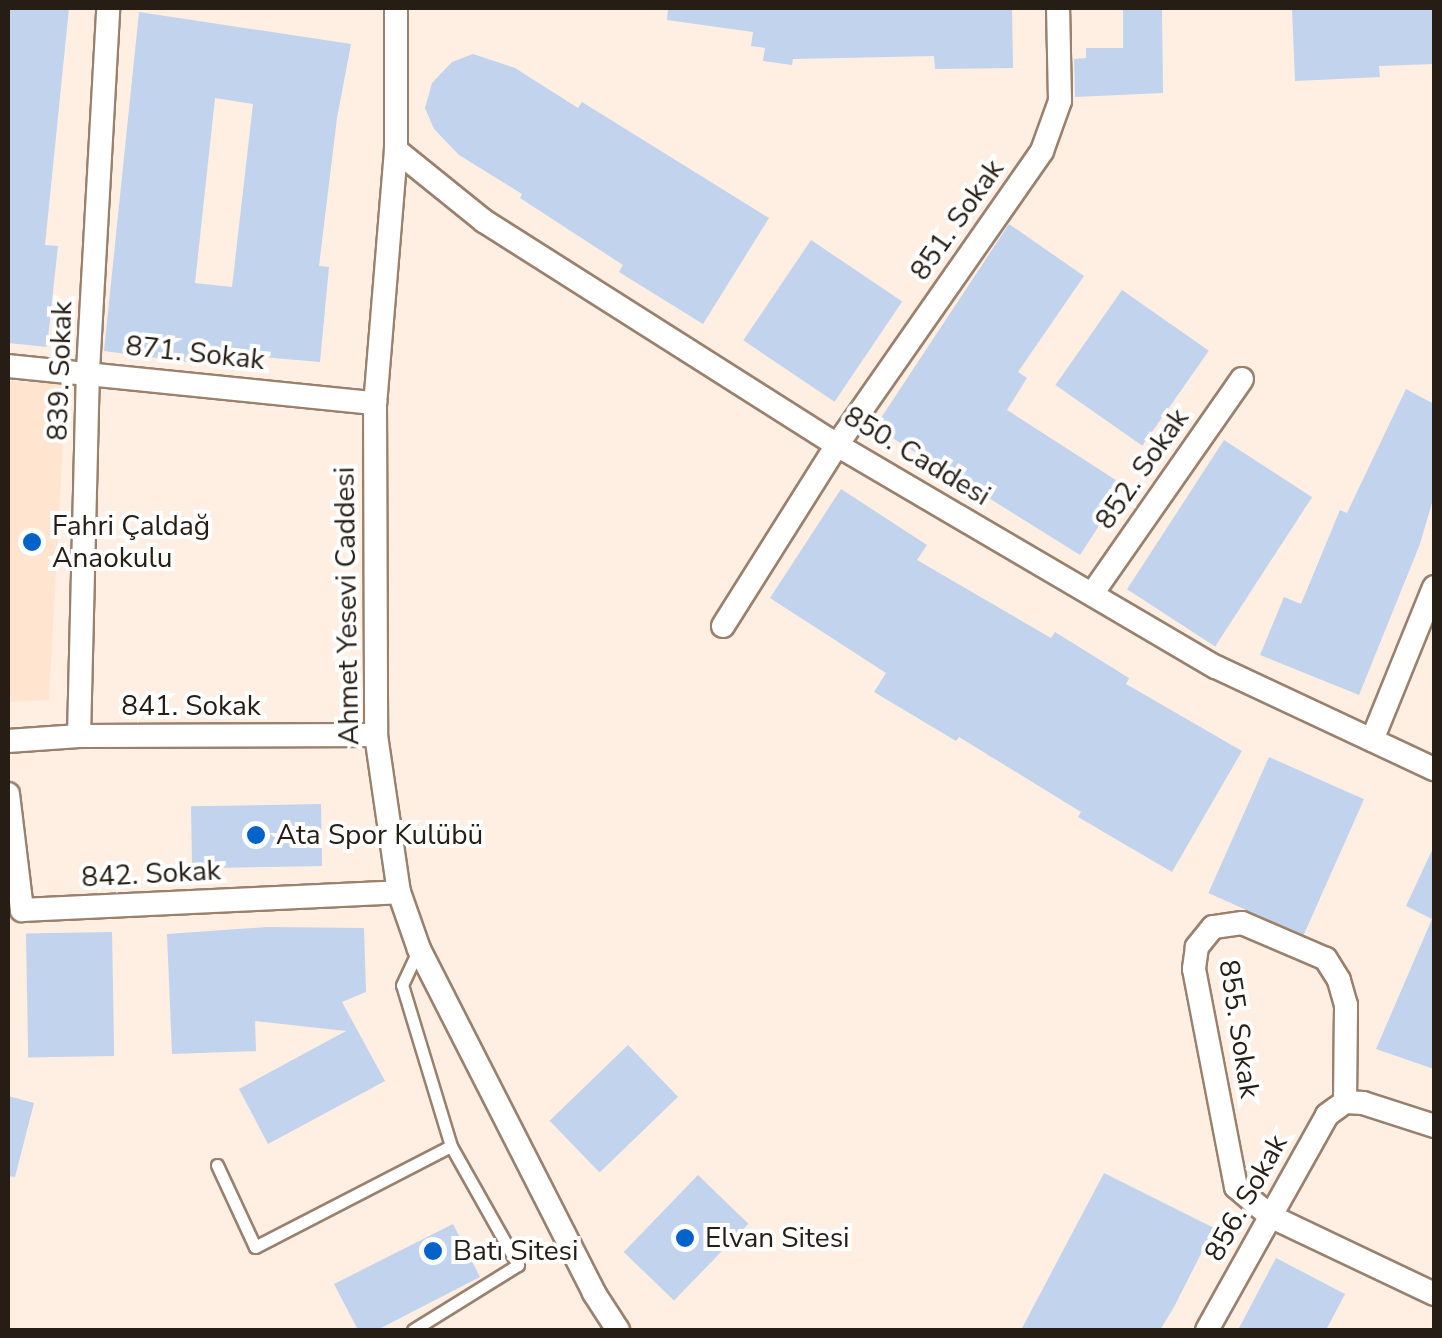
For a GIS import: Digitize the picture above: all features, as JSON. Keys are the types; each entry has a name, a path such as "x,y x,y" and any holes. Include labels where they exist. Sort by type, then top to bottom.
{"street":[{"name":"839. Sokak","path":"79,736 88,371 108,8"},
{"name":"Ahmet Yesevi Caddesi","path":"388,8 396,150 375,403 376,735 400,892 419,950 594,1293 618,1330"},
{"name":"851. Sokak","path":"837,444 1042,150 1060,101 1058,8"},
{"name":"850. Caddesi","path":"396,150 484,220 837,444 1216,667 1434,769"},
{"name":"871. Sokak","path":"8,366 88,371 375,403"},
{"name":"852. Sokak","path":"1092,594 1242,379"},
{"path":"723,626 837,444"},
{"path":"1372,740 1434,587"},
{"name":"841. Sokak","path":"8,741 79,736 376,735"},
{"name":"842. Sokak","path":"8,794 22,910 400,892"},
{"name":"855. Sokak","path":"1270,1216 1236,1186 1232,1168 1194,969 1197,947 1214,927 1242,923 1326,959 1339,980 1346,1005 1345,1102"},
{"path":"1345,1102 1364,1102 1434,1126"},
{"name":"856. Sokak","path":"1207,1330 1327,1114 1345,1102"},
{"path":"1270,1216 1434,1294"}],"lane":[{"path":"413,1330 518,1265 451,1146 402,985 419,950"},
{"path":"217,1165 256,1247 451,1146"}],"shaded area":[{"name":"Fahri Çaldağ Anaokulu","path":"8,381 66,384 49,700 8,702"}],"building":[{"path":"8,8 69,8 45,245 58,246 47,347 8,343"},
{"path":"668,8 1012,8 1013,68 935,69 934,56 793,59 792,65 763,61 765,48 751,46 753,32 667,20"},
{"path":"1123,8 1162,8 1163,93 1075,97 1074,59 1086,58 1086,48 1123,48"},
{"path":"1292,8 1434,8 1434,64 1379,66 1380,77 1295,81"},
{"path":"139,12 351,44 337,118 319,266 329,267 320,362 196,351 195,363 104,351","holes":["215,98 253,104 232,287 195,283"]},
{"path":"473,54 515,68 578,108 582,102 769,218 703,324 619,272 623,265 459,155 434,129 425,108 432,83 452,62"},
{"path":"1009,224 1084,276 1018,372 1027,378 1007,410 1125,486 1080,555 875,427"},
{"path":"811,240 902,302 835,402 743,340"},
{"path":"1122,290 1209,351 1142,446 1055,385"},
{"path":"1406,389 1434,404 1434,496 1420,544 1359,695 1260,655 1284,597 1301,604 1340,510 1347,513"},
{"path":"1224,440 1312,497 1215,646 1127,589"},
{"path":"841,489 927,545 917,560 1051,638 1055,632 1129,678 1126,684 1242,751 1172,872 1078,817 1081,812 959,737 956,741 874,692 886,673 770,598"},
{"path":"1269,757 1364,799 1303,935 1208,893"},
{"name":"Ata Spor Kulübü","path":"321,804 322,866 192,868 191,806"},
{"path":"1434,846 1434,1069 1376,1049 1432,919 1406,906"},
{"path":"267,927 364,928 366,992 342,1002 385,1081 268,1144 239,1089 346,1031 255,1021 256,1051 172,1054 167,934"},
{"path":"112,932 114,1056 28,1057 26,934"},
{"path":"628,1045 678,1097 600,1173 550,1121"},
{"path":"8,1096 34,1103 15,1177 8,1176"},
{"path":"1104,1173 1214,1228 1174,1307 1160,1330 1021,1330"},
{"name":"Elvan Sitesi","path":"698,1175 748,1224 674,1301 624,1252"},
{"name":"Batı Sitesi","path":"453,1224 480,1277 377,1330 358,1330 334,1284"},
{"path":"1276,1258 1345,1294 1326,1330 1238,1330"}],"place":[{"name":"Fahri Çaldağ Anaokulu","path":"32,542"},
{"name":"Ata Spor Kulübü","path":"256,835"},
{"name":"Elvan Sitesi","path":"685,1238"},
{"name":"Batı Sitesi","path":"433,1251"}]}
